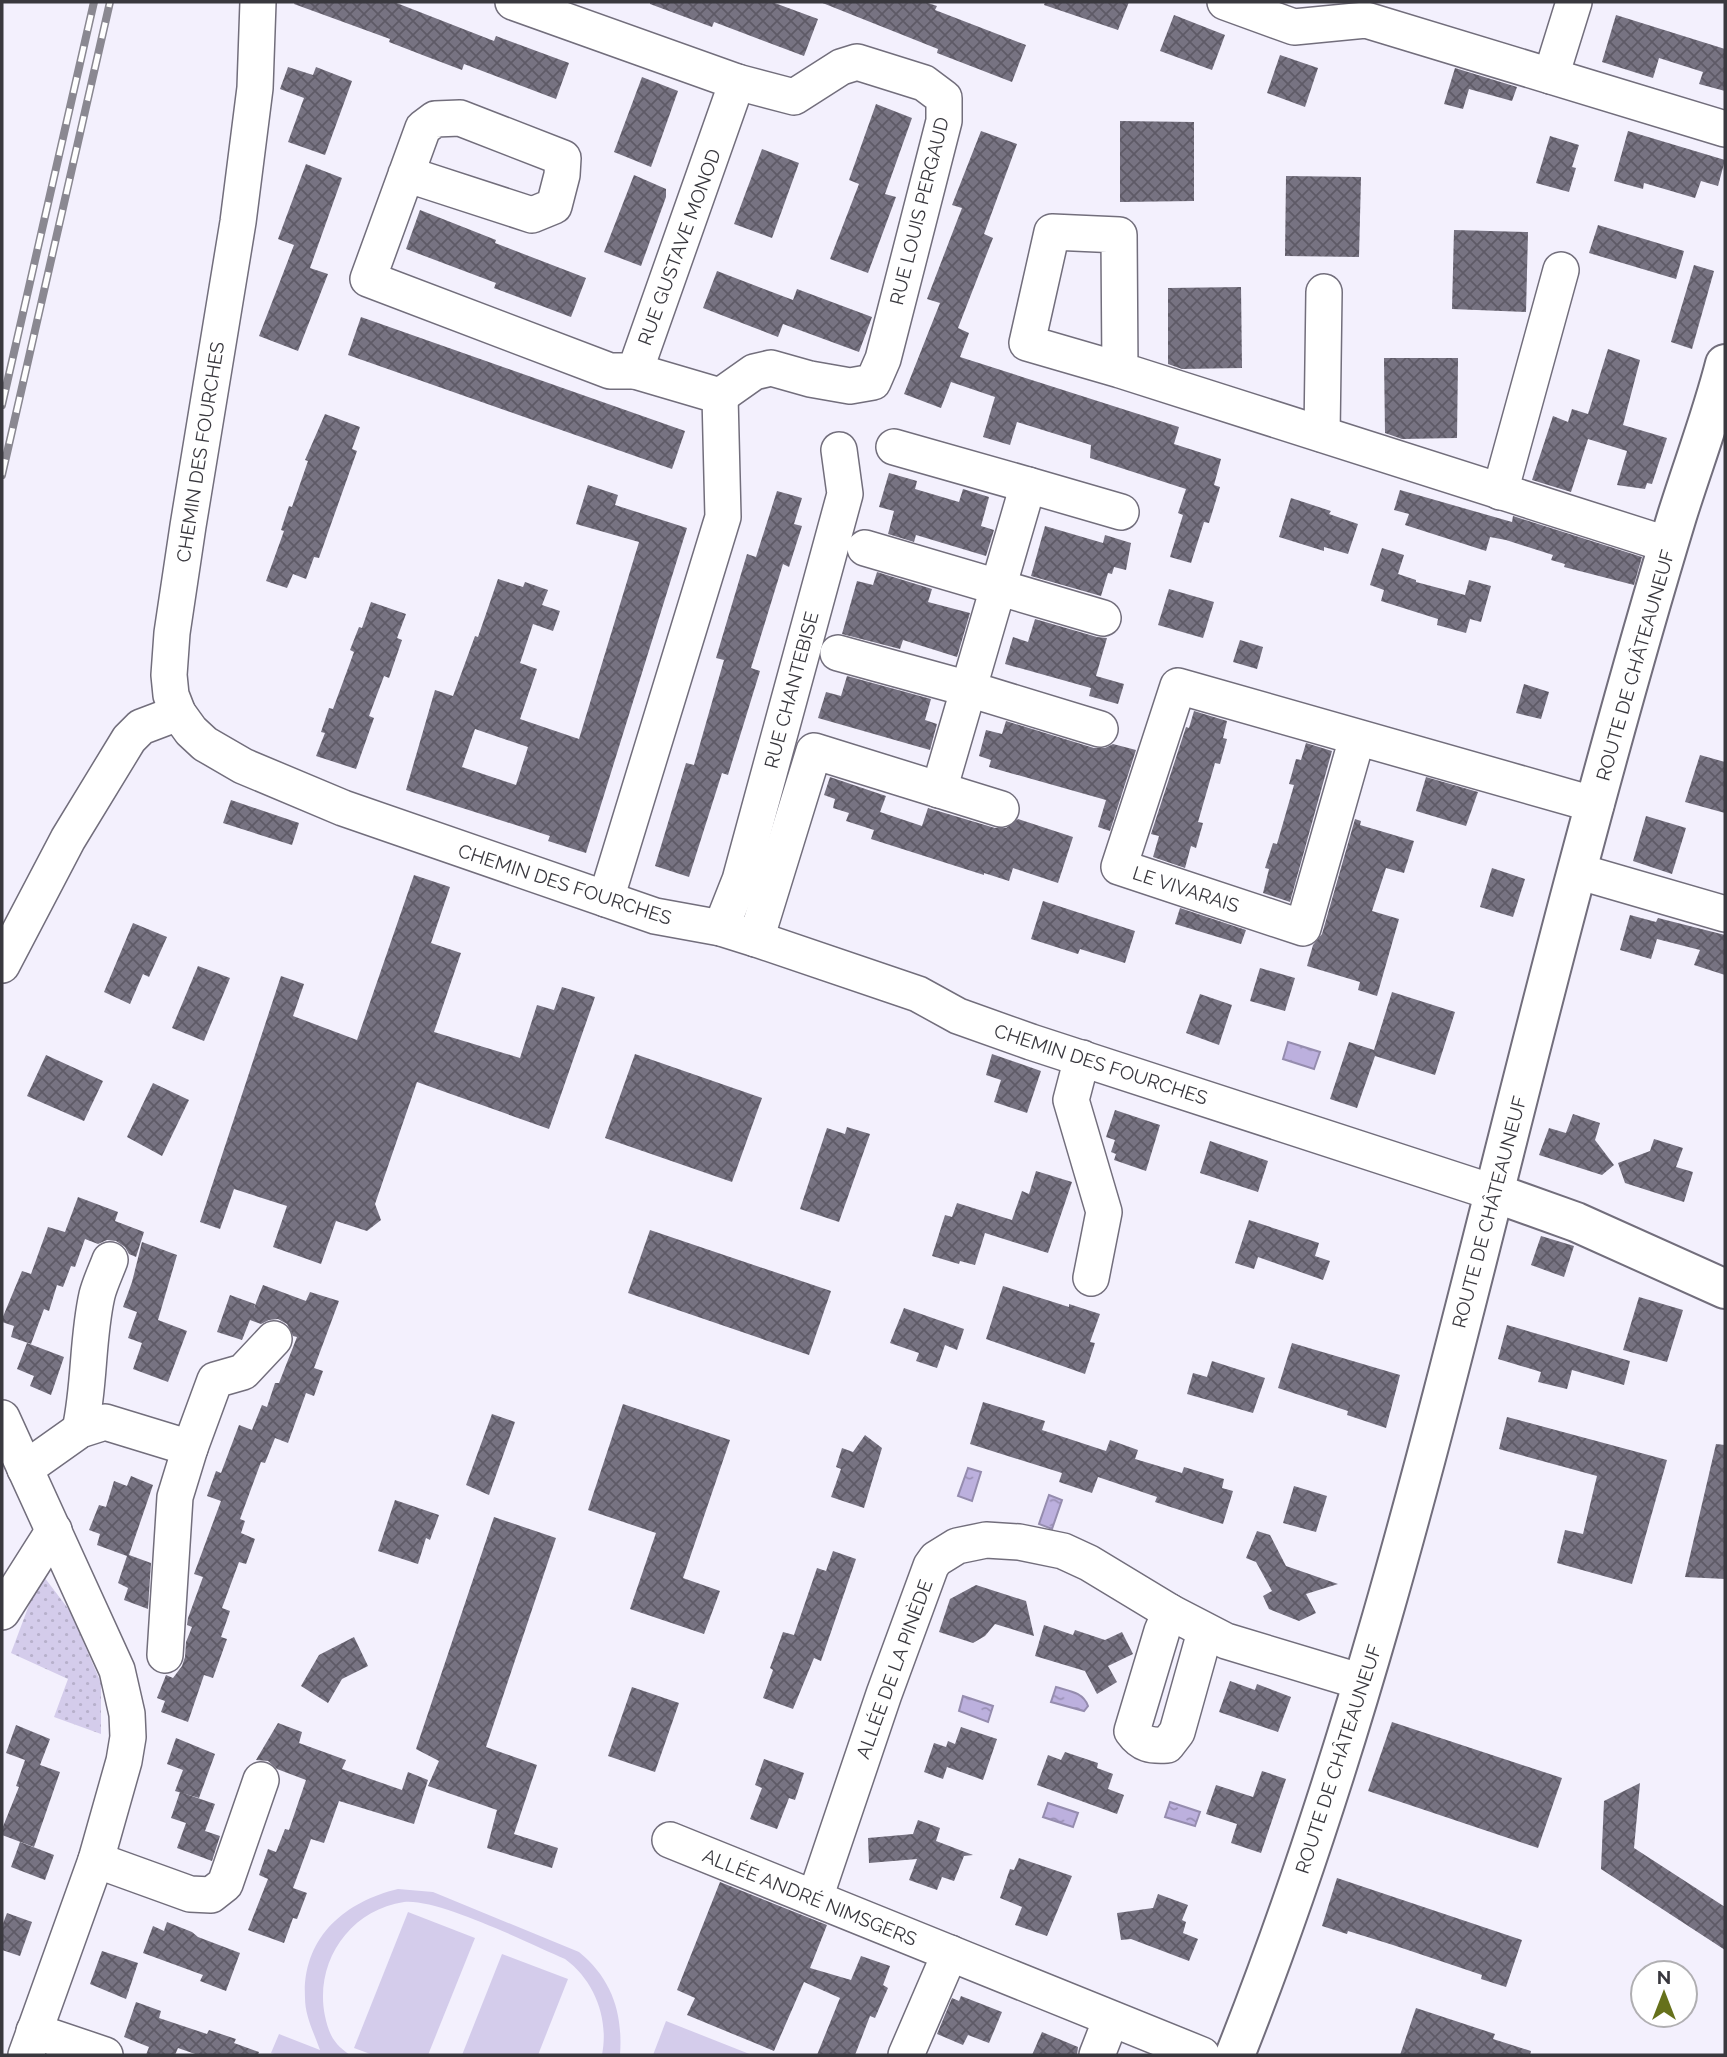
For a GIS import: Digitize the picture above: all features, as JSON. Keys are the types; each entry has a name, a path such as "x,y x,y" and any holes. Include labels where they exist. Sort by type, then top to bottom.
{"main road":[{"name":"ROUTE DE CHÂTEAUNEUF","path":"1235,2055 1314,1837 1381,1626 1577,871 1669,545 1725,369"},
{"name":"CHEMIN DES FOURCHES","path":"1495,1194 1576,1222 1725,1289"}],"street":[{"name":"CHEMIN DES FOURCHES","path":"258,2 254,88 238,222 172,634 169,675 171,695 178,713 191,731 205,744 243,766 342,808 522,872 655,916 721,928 756,939 918,994 958,1016 1495,1194"},
{"path":"513,2 737,82"},
{"path":"1225,2 1294,27 1366,20 1725,129"},
{"path":"1551,76 1574,2"},
{"name":"RUE LOUIS PERGAUD","path":"720,396 754,372 771,368 850,386 873,382 883,359 944,121 944,98 924,83 857,62 841,66 794,97 737,82"},
{"name":"RUE GUSTAVE MONOD","path":"407,174 368,279 610,371 635,370 737,82"},
{"path":"1500,492 1561,270"},
{"path":"1322,435 1324,292"},
{"path":"606,899 723,517 720,396 635,370"},
{"path":"1120,370 1669,545"},
{"path":"894,447 1121,512"},
{"name":"RUE CHANTEBISE","path":"721,928 740,880 845,494 839,450"},
{"path":"939,790 1028,485"},
{"path":"865,548 1103,618"},
{"path":"838,653 1100,729"},
{"name":"LE VIVARAIS","path":"1357,738 1303,928 1119,867 1178,686 1596,805"},
{"path":"2,965 68,839 129,739 141,727 178,713"},
{"path":"756,939 814,751 1000,809"},
{"path":"1577,871 1725,914"},
{"path":"1082,1058 1071,1100 1104,1212 1091,1278"},
{"path":"80,1430 87,1402 94,1313 98,1292 110,1259"},
{"path":"165,1656 175,1497 190,1448 215,1380 243,1372 274,1339"},
{"path":"2,1418 117,1670 127,1714 128,1737 124,1761 96,1860 30,2043 105,2055"},
{"path":"25,1469 80,1430 105,1422 190,1448"},
{"path":"2,1612 54,1530"},
{"name":"ALLÉE DE LA PINÈDE","path":"815,1898 884,1694 931,1566 936,1559 957,1546 978,1541 1019,1542 1078,1557 1205,1632 1266,1655 1362,1682"},
{"path":"1170,1612 1132,1731 1138,1739 1151,1746 1167,1745 1177,1732 1205,1632"},
{"path":"96,1860 190,1894 211,1895 225,1884 261,1780"},
{"name":"ALLÉE ANDRÉ NIMSGERS","path":"670,1840 1202,2055"},
{"path":"906,2055 950,1953"},
{"path":"1097,2055 1111,2019"}],"shaded area":[{"path":"41,1573 70,1611 101,1683 101,1734 54,1717 68,1679 11,1653"},
{"path":"398,1889 433,1892 579,1952 600,1974 613,1998 620,2025 620,2055 602,2055 603,2028 597,2002 584,1978 565,1959 461,1914 439,1907 404,1902 384,1907 367,1916 340,1942 331,1959 323,1996 325,2016 333,2038 350,2055 271,2053 279,2034 320,2050 305,2005 306,1977 311,1957 330,1926 344,1913 378,1895"},
{"path":"408,1912 475,1938 428,2055 373,2055 354,2048"},
{"path":"502,1954 568,1979 538,2055 462,2055"},
{"path":"666,2021 752,2055 653,2055"}],"water":[{"path":"1288,1042 1320,1052 1314,1069 1283,1059"},
{"path":"968,1468 981,1472 972,1501 958,1496"},
{"path":"1049,1495 1062,1500 1052,1529 1039,1524"},
{"path":"1056,1687 1079,1695 1088,1706 1084,1711 1051,1702"},
{"path":"963,1696 993,1706 988,1722 959,1711"},
{"path":"1170,1802 1200,1812 1195,1826 1165,1817"},
{"path":"1048,1803 1078,1813 1073,1827 1043,1817"}],"building":[{"path":"394,2 494,41 496,36 569,63 556,99 464,64 462,70 389,42 390,39 294,4"},
{"path":"650,2 772,2 818,19 804,56 714,22 712,27"},
{"path":"820,2 925,2 937,6 935,10 1026,45 1012,82"},
{"path":"1045,2 1129,2 1118,30 1044,5"},
{"path":"1174,15 1225,35 1212,70 1160,51"},
{"path":"1616,15 1725,49 1725,91 1699,84 1703,72 1659,58 1653,78 1602,62"},
{"path":"1280,55 1318,68 1305,107 1267,93"},
{"path":"288,67 313,75 316,67 352,81 325,155 288,142 304,98 280,89"},
{"path":"1455,68 1517,87 1512,101 1469,89 1463,109 1444,104"},
{"path":"642,77 678,91 651,167 614,152"},
{"path":"876,104 912,118 885,194 896,197 868,273 830,259 859,184 849,180"},
{"path":"1120,121 1194,122 1194,201 1120,202"},
{"path":"981,131 1017,144 984,234 993,238 958,328 969,333 960,357 1179,427 1174,444 1221,459 1214,485 1220,487 1209,523 1204,522 1191,563 1170,557 1183,515 1178,513 1186,489 1090,458 1091,445 1017,422 1010,445 983,437 995,397 951,382 941,408 904,394 940,303 927,299 962,208 952,205"},
{"path":"1628,131 1725,160 1718,186 1701,181 1695,198 1644,183 1643,189 1614,181"},
{"path":"1550,136 1579,145 1572,167 1576,168 1569,192 1536,183"},
{"path":"762,149 799,163 772,238 734,224"},
{"path":"306,164 342,178 310,268 328,274 298,351 259,336 294,245 278,239"},
{"path":"634,175 666,189 666,197 641,266 604,252"},
{"path":"1286,176 1361,177 1359,257 1285,256"},
{"path":"420,210 496,240 495,243 586,278 571,317 494,288 496,283 406,249"},
{"path":"1598,225 1684,251 1676,279 1589,253"},
{"path":"1454,230 1528,232 1526,312 1452,309"},
{"path":"1694,265 1714,271 1692,349 1671,342"},
{"path":"717,271 793,300 797,289 872,317 859,352 783,324 778,337 703,308"},
{"path":"1241,287 1242,368 1182,369 1168,364 1168,288"},
{"path":"361,317 685,431 672,469 348,355"},
{"path":"1608,349 1640,360 1623,425 1667,438 1652,484 1647,483 1645,489 1617,485 1627,451 1588,439 1571,492 1532,480 1553,416 1568,422 1572,409 1588,414"},
{"path":"1384,358 1458,358 1457,438 1402,439 1385,433"},
{"path":"325,414 360,427 352,449 357,451 319,558 314,557 306,579 293,574 287,588 266,581 284,531 281,530 289,506 292,507 308,461 305,460"},
{"path":"889,473 917,481 915,489 959,502 963,489 989,497 981,526 994,530 986,556 916,535 914,542 888,534 894,511 879,507"},
{"path":"588,485 618,495 615,505 687,528 586,853 548,841 550,836 406,790 435,690 453,696 475,636 478,637 498,579 523,587 525,582 548,590 542,605 560,611 553,631 533,624 520,663 537,669 520,719 579,739 639,542 576,524","holes":["475,729 528,747 516,785 462,767"]},
{"path":"1400,490 1512,522 1513,516 1642,557 1634,585 1564,567 1565,564 1551,560 1553,555 1506,540 1490,537 1486,551 1405,525 1409,514 1394,510"},
{"path":"777,491 802,498 794,524 802,526 789,567 783,564 751,668 760,671 728,775 722,773 689,877 655,866 686,763 694,765 724,660 716,658 747,554 756,557"},
{"path":"1291,498 1331,511 1329,514 1358,524 1348,554 1324,547 1324,551 1279,537"},
{"path":"1045,526 1103,543 1105,535 1131,543 1126,570 1114,567 1112,574 1108,573 1101,596 1031,576"},
{"path":"1382,548 1404,555 1398,574 1416,582 1465,595 1469,580 1491,586 1481,622 1470,619 1466,633 1437,625 1438,619 1381,601 1384,590 1370,585"},
{"path":"877,572 932,589 928,602 970,613 957,657 903,640 900,649 842,634 857,581 873,585"},
{"path":"1169,589 1214,602 1203,638 1158,625"},
{"path":"371,602 406,614 397,638 402,640 389,678 384,676 369,716 374,718 356,769 316,756 325,733 321,732 329,708 333,709 354,652 350,650 359,627 362,628"},
{"path":"1035,619 1107,638 1096,676 1124,684 1118,704 1089,696 1091,688 1005,664 1013,637 1028,642"},
{"path":"1240,640 1263,647 1257,669 1233,662"},
{"path":"847,676 931,699 925,720 937,724 930,750 818,718 826,692 841,696"},
{"path":"1524,684 1549,692 1541,719 1516,713"},
{"path":"1194,711 1227,721 1223,738 1227,739 1220,764 1215,763 1198,822 1203,823 1196,848 1191,846 1185,868 1153,857 1159,836 1151,834 1186,727 1189,728"},
{"path":"1006,721 1094,748 1105,748 1113,744 1136,750 1110,831 1098,827 1106,800 989,767 991,760 979,756 986,730 1002,734"},
{"path":"1306,743 1332,751 1290,902 1263,893 1269,869 1265,868 1273,843 1277,844 1294,785 1289,784 1296,759 1301,760"},
{"path":"1700,755 1725,762 1725,813 1685,802"},
{"path":"830,777 886,796 880,812 922,826 928,808 995,828 1006,828 1018,819 1073,837 1058,883 1013,868 1009,881 871,839 874,830 846,821 849,813 833,808 835,799 824,795"},
{"path":"1426,777 1478,792 1466,826 1416,811"},
{"path":"231,800 299,823 292,845 223,823"},
{"path":"1646,816 1686,828 1672,874 1633,861"},
{"path":"1355,819 1361,821 1360,825 1414,841 1404,873 1386,868 1372,911 1399,919 1377,996 1358,990 1360,982 1307,966 1313,945 1322,934"},
{"path":"1492,868 1525,879 1513,917 1480,907"},
{"path":"414,875 450,887 431,943 461,953 434,1032 520,1058 537,1005 554,1010 562,987 595,997 549,1129 417,1082 375,1204 381,1220 367,1231 336,1221 321,1264 273,1247 287,1206 234,1189 220,1229 200,1222 281,976 304,984 293,1016 357,1040"},
{"path":"1043,901 1135,931 1125,963 1080,949 1078,954 1031,939"},
{"path":"1180,908 1246,930 1241,944 1175,924"},
{"path":"1630,915 1656,922 1658,918 1725,935 1725,975 1694,965 1700,950 1657,939 1651,959 1620,950"},
{"path":"133,923 167,937 149,977 143,974 130,1004 104,992"},
{"path":"198,966 230,978 204,1041 172,1028"},
{"path":"1260,968 1295,978 1285,1011 1250,1001"},
{"path":"1392,992 1455,1012 1435,1075 1375,1056 1357,1108 1330,1099 1349,1042 1374,1050"},
{"path":"1200,994 1232,1005 1219,1045 1186,1033"},
{"path":"635,1054 762,1098 732,1182 605,1138"},
{"path":"992,1054 1041,1071 1027,1113 994,1102 1001,1080 986,1075"},
{"path":"46,1055 103,1081 84,1121 27,1096"},
{"path":"153,1083 189,1100 162,1156 127,1137"},
{"path":"1115,1110 1160,1125 1146,1171 1114,1160 1116,1154 1111,1152 1115,1140 1106,1137"},
{"path":"1573,1114 1600,1123 1595,1140 1614,1165 1602,1175 1539,1155 1549,1128 1566,1133"},
{"path":"847,1127 870,1134 839,1222 800,1209 827,1128 845,1134"},
{"path":"1654,1139 1683,1148 1676,1167 1693,1172 1684,1202 1625,1183 1618,1163 1650,1151"},
{"path":"1210,1141 1268,1161 1258,1192 1200,1173"},
{"path":"1036,1171 1072,1182 1048,1253 985,1233 975,1265 960,1261 959,1264 932,1256 945,1215 952,1217 957,1203 1012,1220 1022,1191 1029,1194"},
{"path":"78,1197 118,1212 115,1221 144,1232 136,1257 116,1241 107,1240 98,1244 85,1239 75,1267 71,1266 63,1287 57,1285 49,1311 44,1309 31,1344 11,1337 14,1326 2,1322 2,1319 22,1271 31,1274 48,1227 65,1232"},
{"path":"1249,1220 1319,1243 1315,1256 1330,1261 1323,1280 1258,1257 1254,1269 1235,1263"},
{"path":"650,1230 831,1291 809,1355 628,1293"},
{"path":"1541,1236 1574,1246 1564,1277 1531,1265"},
{"path":"142,1242 177,1255 158,1320 187,1331 168,1382 133,1369 142,1343 128,1338 137,1312 123,1307"},
{"path":"263,1285 306,1301 310,1292 339,1301 314,1368 323,1371 314,1396 306,1393 288,1443 275,1438 265,1463 261,1462 240,1519 245,1521 241,1533 255,1539 246,1564 239,1562 222,1608 230,1611 221,1637 227,1639 213,1678 204,1675 188,1722 161,1712 165,1701 157,1698 166,1675 173,1678 185,1657 186,1642 192,1627 187,1625 188,1618 203,1577 194,1574 221,1501 207,1496 216,1471 221,1473 239,1425 252,1430 262,1405 267,1407 275,1383 279,1383 297,1337 293,1336 287,1324 278,1319 261,1324 250,1320 242,1340 217,1332 230,1295 255,1304 254,1308"},
{"path":"1003,1286 1100,1314 1090,1342 1095,1343 1085,1374 986,1339"},
{"path":"1639,1297 1683,1310 1667,1362 1623,1350"},
{"path":"904,1308 964,1329 957,1350 945,1345 937,1368 916,1361 919,1353 890,1343"},
{"path":"1507,1325 1630,1361 1624,1385 1572,1370 1567,1389 1538,1382 1541,1372 1498,1359"},
{"path":"27,1343 64,1357 51,1395 30,1386 34,1376 17,1369"},
{"path":"1292,1343 1400,1375 1386,1428 1347,1415 1348,1411 1278,1388"},
{"path":"1212,1361 1265,1378 1253,1413 1187,1394 1193,1373 1207,1377"},
{"path":"983,1402 1045,1421 1042,1430 1106,1451 1110,1440 1138,1450 1135,1459 1182,1473 1184,1467 1224,1479 1222,1488 1233,1491 1223,1524 1155,1502 1157,1497 1098,1477 1092,1493 1059,1482 1062,1473 970,1444"},
{"path":"623,1404 730,1440 683,1578 720,1591 704,1634 630,1609 656,1533 588,1510"},
{"path":"492,1414 515,1422 489,1495 466,1485"},
{"path":"1507,1417 1667,1460 1632,1584 1557,1563 1565,1530 1583,1534 1597,1476 1499,1449"},
{"path":"865,1435 882,1448 864,1508 831,1497 841,1469 836,1467 842,1448 853,1452"},
{"path":"1716,1444 1725,1445 1725,1579 1685,1577"},
{"path":"131,1476 153,1485 129,1555 151,1563 148,1609 124,1600 128,1588 118,1583 127,1556 97,1545 100,1534 89,1530 99,1505 106,1507 114,1481 127,1486"},
{"path":"1294,1486 1327,1496 1316,1532 1283,1523"},
{"path":"395,1500 439,1515 430,1540 426,1538 418,1564 378,1551"},
{"path":"494,1517 556,1538 486,1747 537,1765 514,1834 558,1848 552,1868 487,1848 497,1810 428,1786 439,1761 416,1749"},
{"path":"1257,1531 1270,1535 1286,1566 1338,1584 1306,1594 1316,1613 1299,1621 1269,1609 1263,1596 1272,1591 1256,1562 1246,1558"},
{"path":"833,1551 856,1559 821,1661 814,1658 793,1709 763,1698 773,1670 770,1668 783,1632 794,1635 817,1568 826,1571"},
{"path":"976,1585 1026,1601 1034,1636 995,1624 985,1636 973,1643 939,1632 950,1599"},
{"path":"1044,1625 1073,1635 1075,1630 1105,1640 1122,1632 1133,1654 1108,1666 1117,1682 1097,1694 1085,1671 1035,1656"},
{"path":"354,1637 368,1666 342,1679 328,1703 301,1686 319,1655"},
{"path":"1230,1681 1255,1690 1257,1684 1291,1697 1278,1732 1219,1712"},
{"path":"632,1687 679,1703 655,1772 608,1756"},
{"path":"1392,1722 1562,1778 1538,1848 1368,1791"},
{"path":"278,1723 302,1732 299,1743 346,1760 342,1769 402,1790 408,1772 428,1780 414,1824 339,1801 324,1843 311,1839 293,1888 307,1893 297,1919 293,1918 284,1943 248,1930 268,1879 259,1875 268,1849 276,1852 285,1829 289,1830 306,1780 277,1769 268,1761 256,1760"},
{"path":"16,1725 50,1739 40,1765 60,1772 34,1847 2,1835 19,1787 16,1786 25,1760 6,1753"},
{"path":"961,1727 997,1739 983,1780 947,1767 943,1779 924,1772 934,1743 946,1747 948,1741 955,1744"},
{"path":"176,1738 215,1754 199,1798 175,1791 183,1770 167,1764"},
{"path":"1065,1752 1098,1763 1097,1768 1113,1774 1108,1789 1124,1795 1117,1814 1037,1785 1048,1755 1061,1760"},
{"path":"764,1759 804,1773 795,1800 789,1798 777,1829 750,1819 762,1788 755,1785"},
{"path":"1262,1771 1286,1779 1261,1853 1231,1843 1237,1824 1206,1814 1216,1785 1253,1797"},
{"path":"1640,1783 1634,1848 1725,1907 1725,1950 1601,1869 1604,1801"},
{"path":"180,1792 215,1804 205,1831 220,1836 212,1861 177,1848 186,1823 171,1818"},
{"path":"918,1820 940,1828 936,1841 973,1855 964,1856 954,1881 942,1877 937,1890 909,1880 917,1859 869,1863 868,1838 913,1834"},
{"path":"20,1842 54,1855 45,1880 11,1867"},
{"path":"1019,1858 1072,1876 1047,1936 1015,1925 1022,1907 1000,1898 1010,1869 1014,1870"},
{"path":"1337,1878 1522,1940 1506,1987 1481,1979 1482,1975 1393,1945 1322,1926"},
{"path":"720,1882 827,1925 810,1968 851,1980 861,1956 890,1966 883,1985 888,1988 875,2018 870,2016 855,2055 817,2055 840,1998 804,1982 774,2051 687,2015 695,1998 677,1990"},
{"path":"1158,1894 1188,1905 1182,1920 1186,1922 1183,1933 1198,1939 1189,1961 1131,1939 1121,1940 1117,1913 1153,1908"},
{"path":"7,1913 32,1922 20,1956 2,1950 2,1926"},
{"path":"167,1922 240,1953 226,1991 200,1981 203,1975 143,1953 153,1926 164,1931"},
{"path":"102,1951 138,1963 126,1999 90,1984"},
{"path":"961,1996 1002,2012 989,2043 968,2035 963,2045 937,2034 952,1998 959,2001"},
{"path":"136,2002 161,2011 159,2018 207,2034 209,2030 236,2039 234,2043 259,2052 258,2055 198,2055 178,2048 175,2055 146,2055 149,2047 124,2037"},
{"path":"1416,2008 1495,2034 1493,2039 1531,2051 1530,2055 1400,2055"},
{"path":"1042,2032 1078,2047 1077,2055 1032,2055"}],"railway":[{"path":"2,405 94,2"},
{"path":"2,475 110,2"}]}
